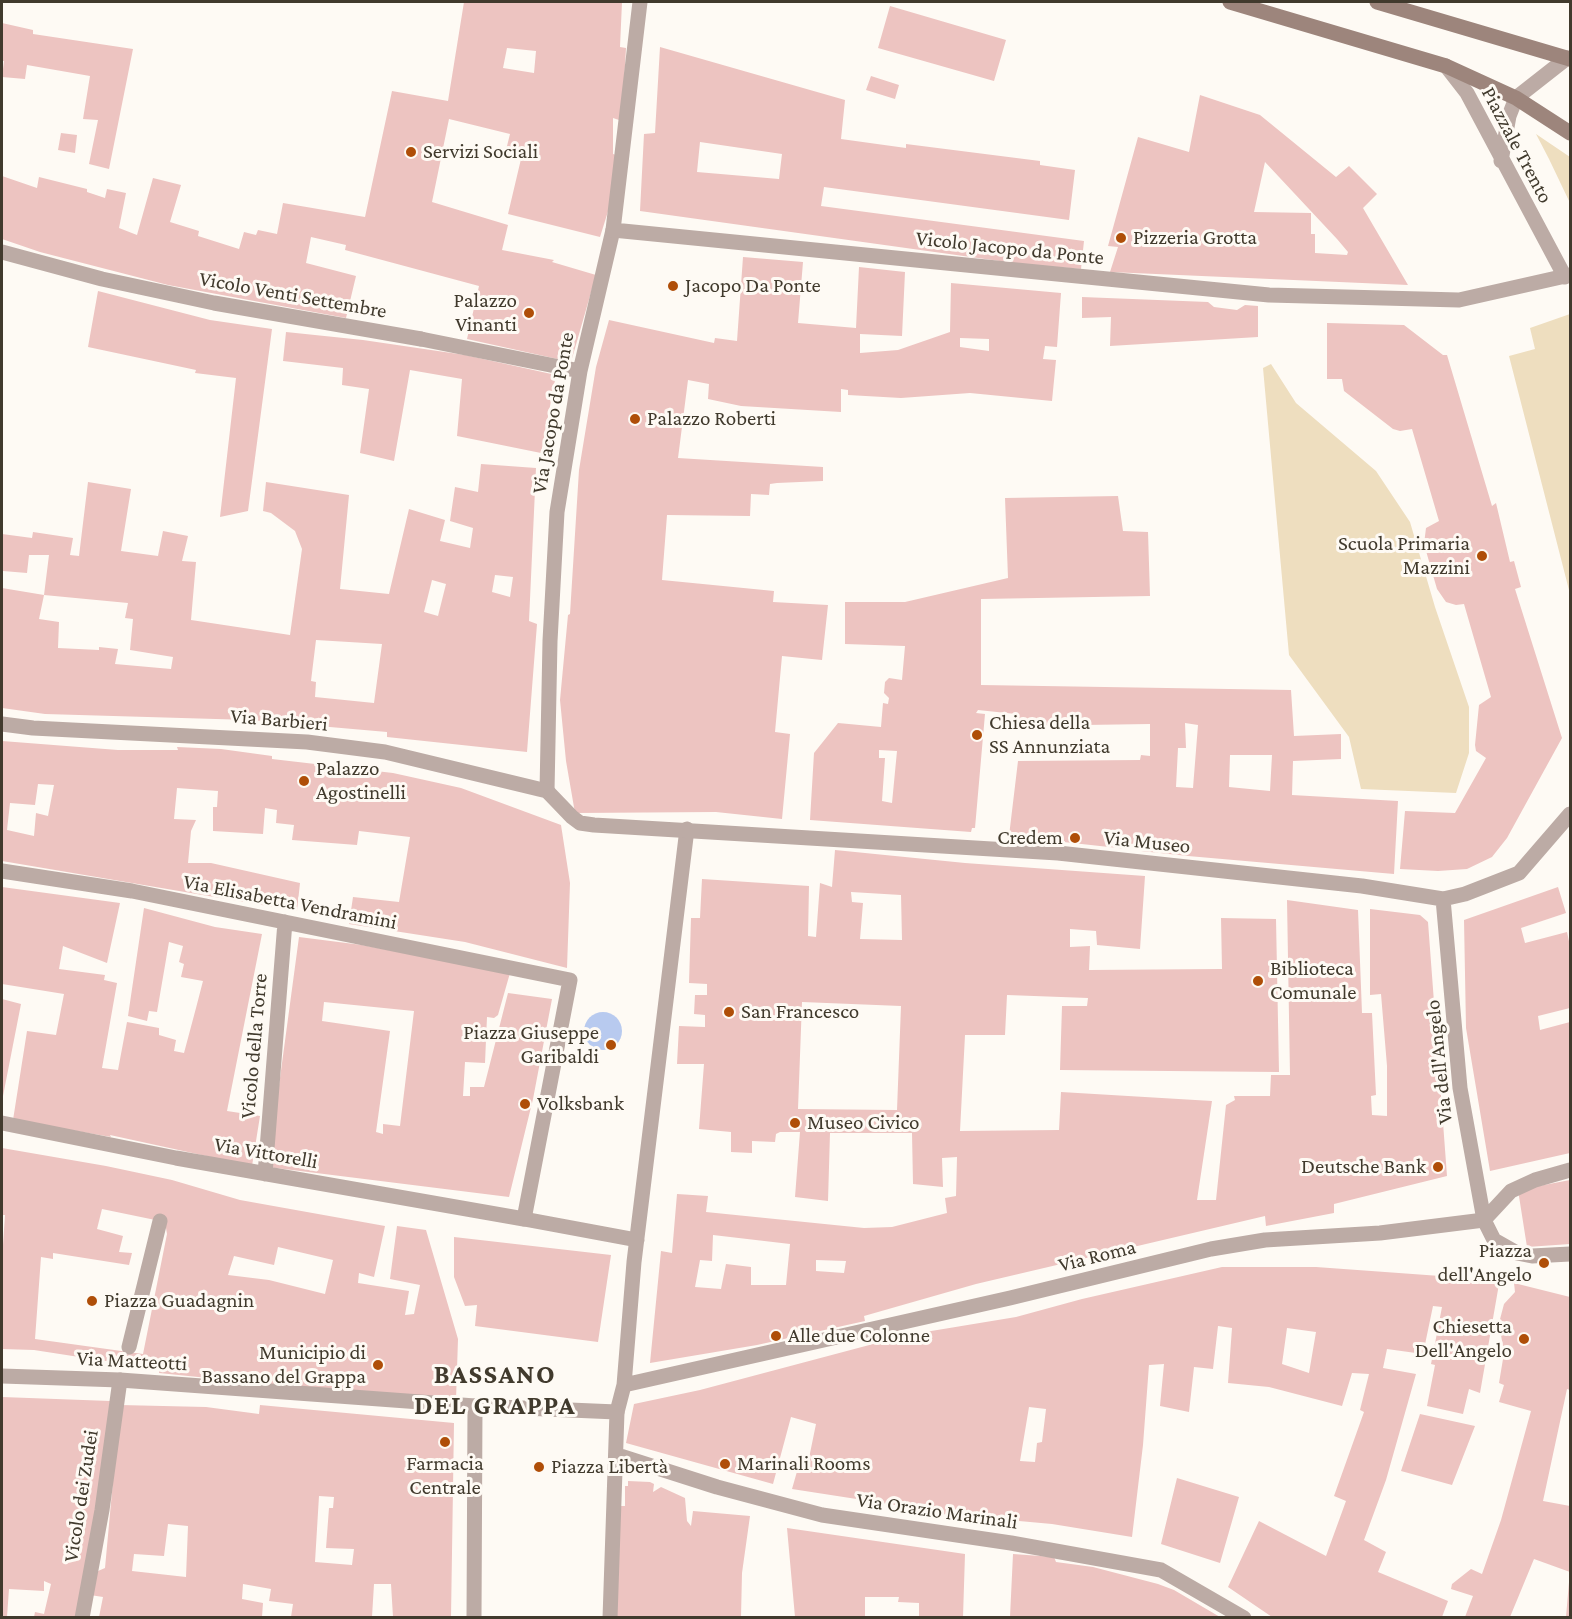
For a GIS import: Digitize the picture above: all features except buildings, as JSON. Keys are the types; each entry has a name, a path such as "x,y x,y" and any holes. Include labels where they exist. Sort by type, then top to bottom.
{"main road":[{"path":"1230,2 1446,66 1516,98 1570,133"},
{"path":"1377,2 1568,59"}],"street":[{"name":"Via Jacopo da Ponte","path":"548,791 550,641 556,512 580,371 614,230 640,2"},
{"path":"1501,161 1509,116 1516,98 1568,59"},
{"name":"Piazzale Trento","path":"1404,297 1459,300 1568,276 1501,161 1467,93 1446,66"},
{"name":"Vicolo Jacopo da Ponte","path":"614,230 1269,295 1404,297"},
{"name":"Vicolo Venti Settembre","path":"2,252 102,279 214,303 421,339 580,371"},
{"name":"Via Barbieri","path":"2,724 33,728 307,742 386,752 548,791"},
{"path":"548,791 580,822 687,829 634,1262 624,1384 617,1412 610,1617"},
{"name":"Via Museo","path":"687,829 1058,853 1362,886 1443,899 1465,894 1519,873 1570,814"},
{"name":"Via Elisabetta Vendramini","path":"2,871 132,891 570,980 524,1219"},
{"name":"Via dell'Angelo","path":"1443,899 1460,1088 1484,1220"},
{"name":"Vicolo della Torre","path":"265,1174 285,922"},
{"name":"Via Vittorelli","path":"2,1123 265,1174 524,1219"},
{"path":"1570,1170 1535,1180 1511,1191 1484,1220 1494,1240 1517,1253 1532,1256 1570,1254"},
{"path":"524,1219 637,1240"},
{"name":"Via Roma","path":"624,1384 1010,1298 1211,1249 1265,1240 1380,1233 1484,1220"},
{"path":"129,1347 160,1221"},
{"name":"Via Matteotti","path":"2,1377 120,1380 475,1406"},
{"name":"Vicolo dei Zudei","path":"82,1617 102,1510 120,1380"},
{"path":"474,1617 475,1406 617,1412"},
{"name":"Via Orazio Marinali","path":"617,1455 717,1487 822,1515 1011,1543 1161,1569 1244,1617"}],"shaded area":[{"path":"1536,134 1570,157 1570,203 1549,159"},
{"path":"1570,314 1570,594 1509,356 1535,349 1530,328"},
{"path":"1271,364 1296,403 1376,471 1410,522 1435,607 1469,707 1469,753 1456,793 1361,789 1349,737 1289,655 1263,368"}],"water":[{"path":"603,1012 616,1018 622,1031 616,1044 603,1050 590,1044 584,1031 590,1018"}],"place":[{"name":"Servizi Sociali","path":"411,152"},
{"name":"Pizzeria Grotta","path":"1121,238"},
{"name":"Jacopo Da Ponte","path":"673,286"},
{"name":"Palazzo Vinanti","path":"529,313"},
{"name":"Palazzo Roberti","path":"635,419"},
{"name":"Scuola Primaria Mazzini","path":"1482,556"},
{"name":"Chiesa della SS Annunziata","path":"977,735"},
{"name":"Palazzo Agostinelli","path":"304,781"},
{"name":"Credem","path":"1075,838"},
{"name":"Biblioteca Comunale","path":"1258,981"},
{"name":"San Francesco","path":"729,1012"},
{"name":"Piazza Giuseppe Garibaldi","path":"611,1045"},
{"name":"Volksbank","path":"525,1104"},
{"name":"Museo Civico","path":"795,1123"},
{"name":"Deutsche Bank","path":"1438,1167"},
{"name":"Piazza dell'Angelo","path":"1544,1263"},
{"name":"Piazza Guadagnin","path":"92,1301"},
{"name":"Alle due Colonne","path":"776,1336"},
{"name":"Chiesetta Dell'Angelo","path":"1524,1339"},
{"name":"Municipio di Bassano del Grappa","path":"378,1365"},
{"name":"Farmacia Centrale","path":"445,1442"},
{"name":"Marinali Rooms","path":"725,1464"},
{"name":"Piazza Libertà","path":"539,1467"}],"district":[{"name":"BASSANO DEL GRAPPA","path":"495,1390"}]}
